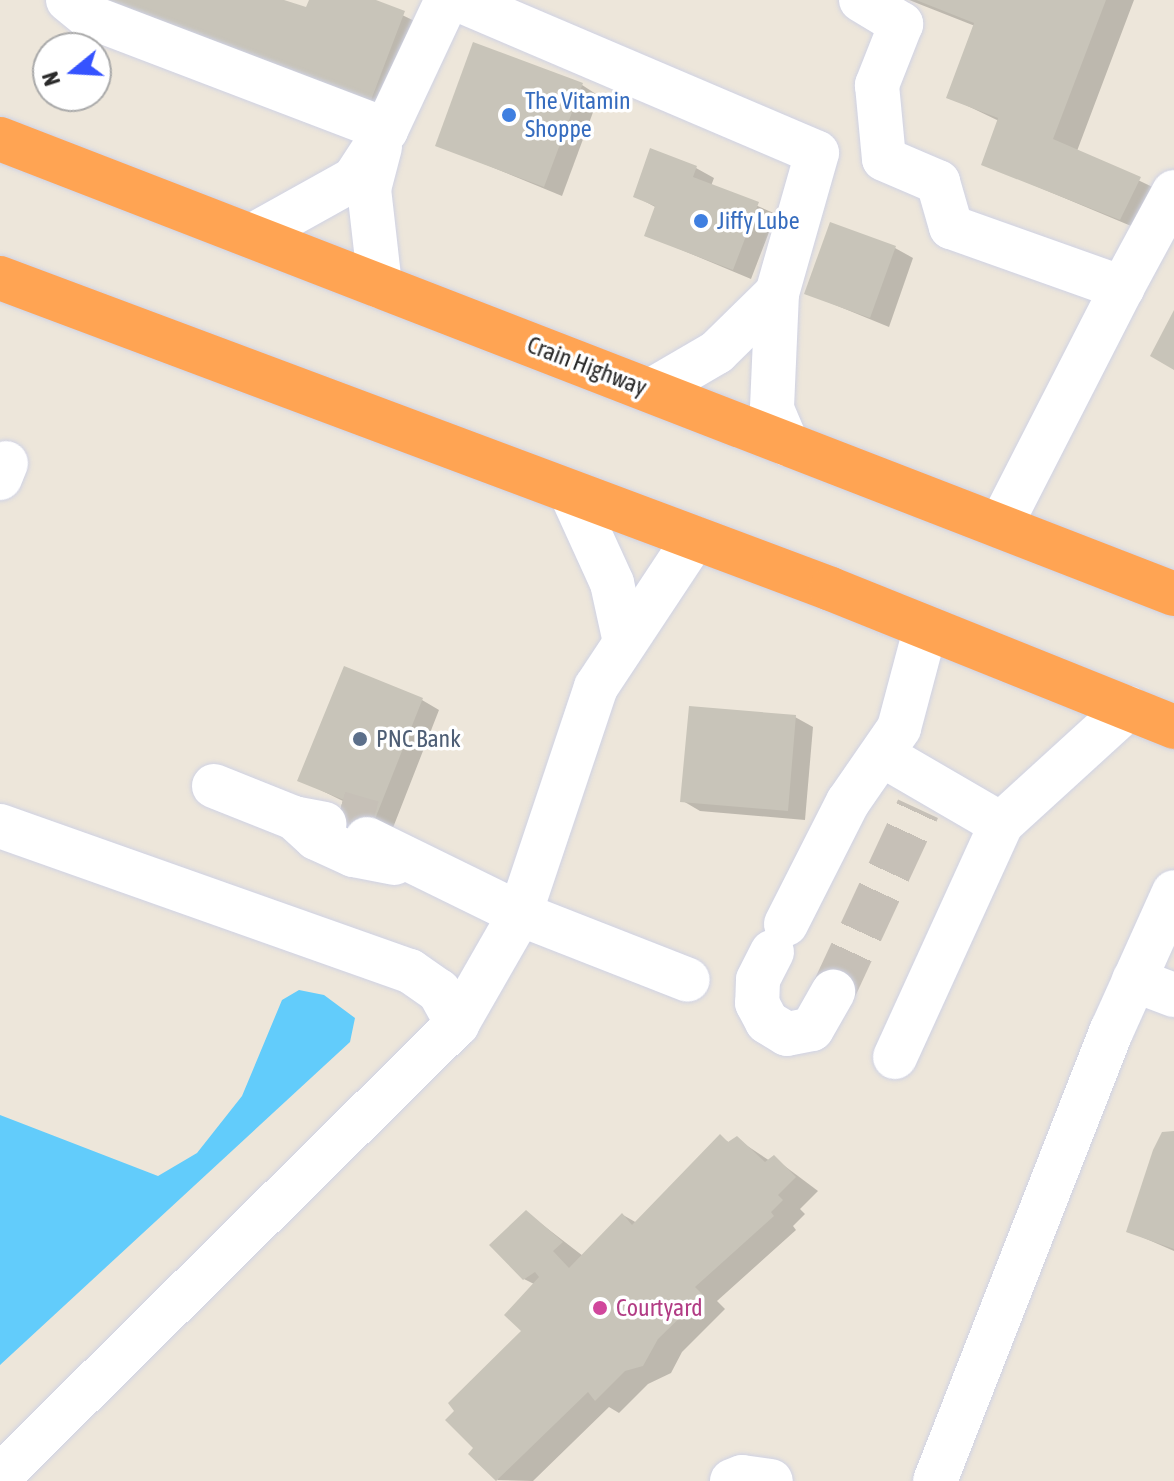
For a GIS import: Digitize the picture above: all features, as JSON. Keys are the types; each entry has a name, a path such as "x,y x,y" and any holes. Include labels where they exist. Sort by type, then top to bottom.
{"highway":[{"path":"0,113 324,265"},
{"name":"Crain Highway","path":"0,139 1174,594"},
{"path":"0,278 694,539 1174,727"}],"lane":[{"path":"68,0 88,16 386,130"},
{"path":"257,233 352,181 386,130 447,0"},
{"path":"459,0 817,153 884,159 938,182 951,227 1122,288"},
{"path":"861,0 901,24 877,85 884,159"},
{"path":"380,286 369,189 386,130"},
{"path":"787,444 772,409 777,293 817,153"},
{"path":"1000,526 1174,192"},
{"path":"652,390 717,352 777,293"},
{"path":"571,493 612,583 625,642"},
{"path":"0,1476 457,1024 520,914 596,687 694,539"},
{"path":"833,992 812,1029 787,1034 767,1022 757,1003 758,980 848,802 884,756 899,728 925,630"},
{"path":"895,1057 1001,824 1128,708"},
{"path":"884,756 924,796 1001,824"},
{"path":"214,786 341,824 520,914 688,980"},
{"path":"341,824 316,838 353,855 424,868"},
{"path":"0,826 410,971 439,991 457,1024"},
{"path":"935,1481 1154,988 1174,892"},
{"path":"732,1481 742,1477 771,1481"}],"water":[{"path":"299,990 324,995 355,1018 350,1042 0,1365 0,1115 158,1176 197,1153 242,1096 282,1000"}],"building":[{"path":"89,0 284,0 306,7 309,0 376,0 405,11 368,108"},
{"path":"916,0 1106,0 1053,139 1141,177 1120,220 981,165 998,118 946,98 974,23"},
{"name":"The Vitamin Shoppe","path":"473,42 583,83 544,187 435,146"},
{"name":"Jiffy Lube","path":"650,148 697,166 693,177 759,202 733,270 644,236 655,206 633,197"},
{"path":"830,222 896,246 870,318 804,294"},
{"path":"1174,310 1174,370 1150,356"},
{"name":"PNC Bank","path":"344,666 423,698 362,852 329,839 344,800 297,781"},
{"path":"689,706 796,715 788,811 680,802"},
{"path":"1174,1131 1174,1249 1126,1232 1153,1150 1162,1132"},
{"name":"Courtyard","path":"720,1134 728,1142 737,1136 765,1162 774,1155 796,1177 778,1195 783,1200 771,1212 774,1216 695,1287 703,1295 658,1339 643,1366 625,1371 595,1401 588,1392 496,1481 468,1454 473,1448 445,1420 454,1411 448,1403 521,1331 504,1315 539,1277 535,1272 523,1280 489,1245 526,1210 563,1242 553,1251 569,1268 622,1213 632,1225"}],"tunnel":[{"path":"833,992 918,809"},
{"path":"339,813 373,823"}],"place":[{"name":"The Vitamin Shoppe","path":"509,115"},
{"name":"Jiffy Lube","path":"701,221"},
{"name":"PNC Bank","path":"360,739"},
{"name":"Courtyard","path":"600,1308"}]}
